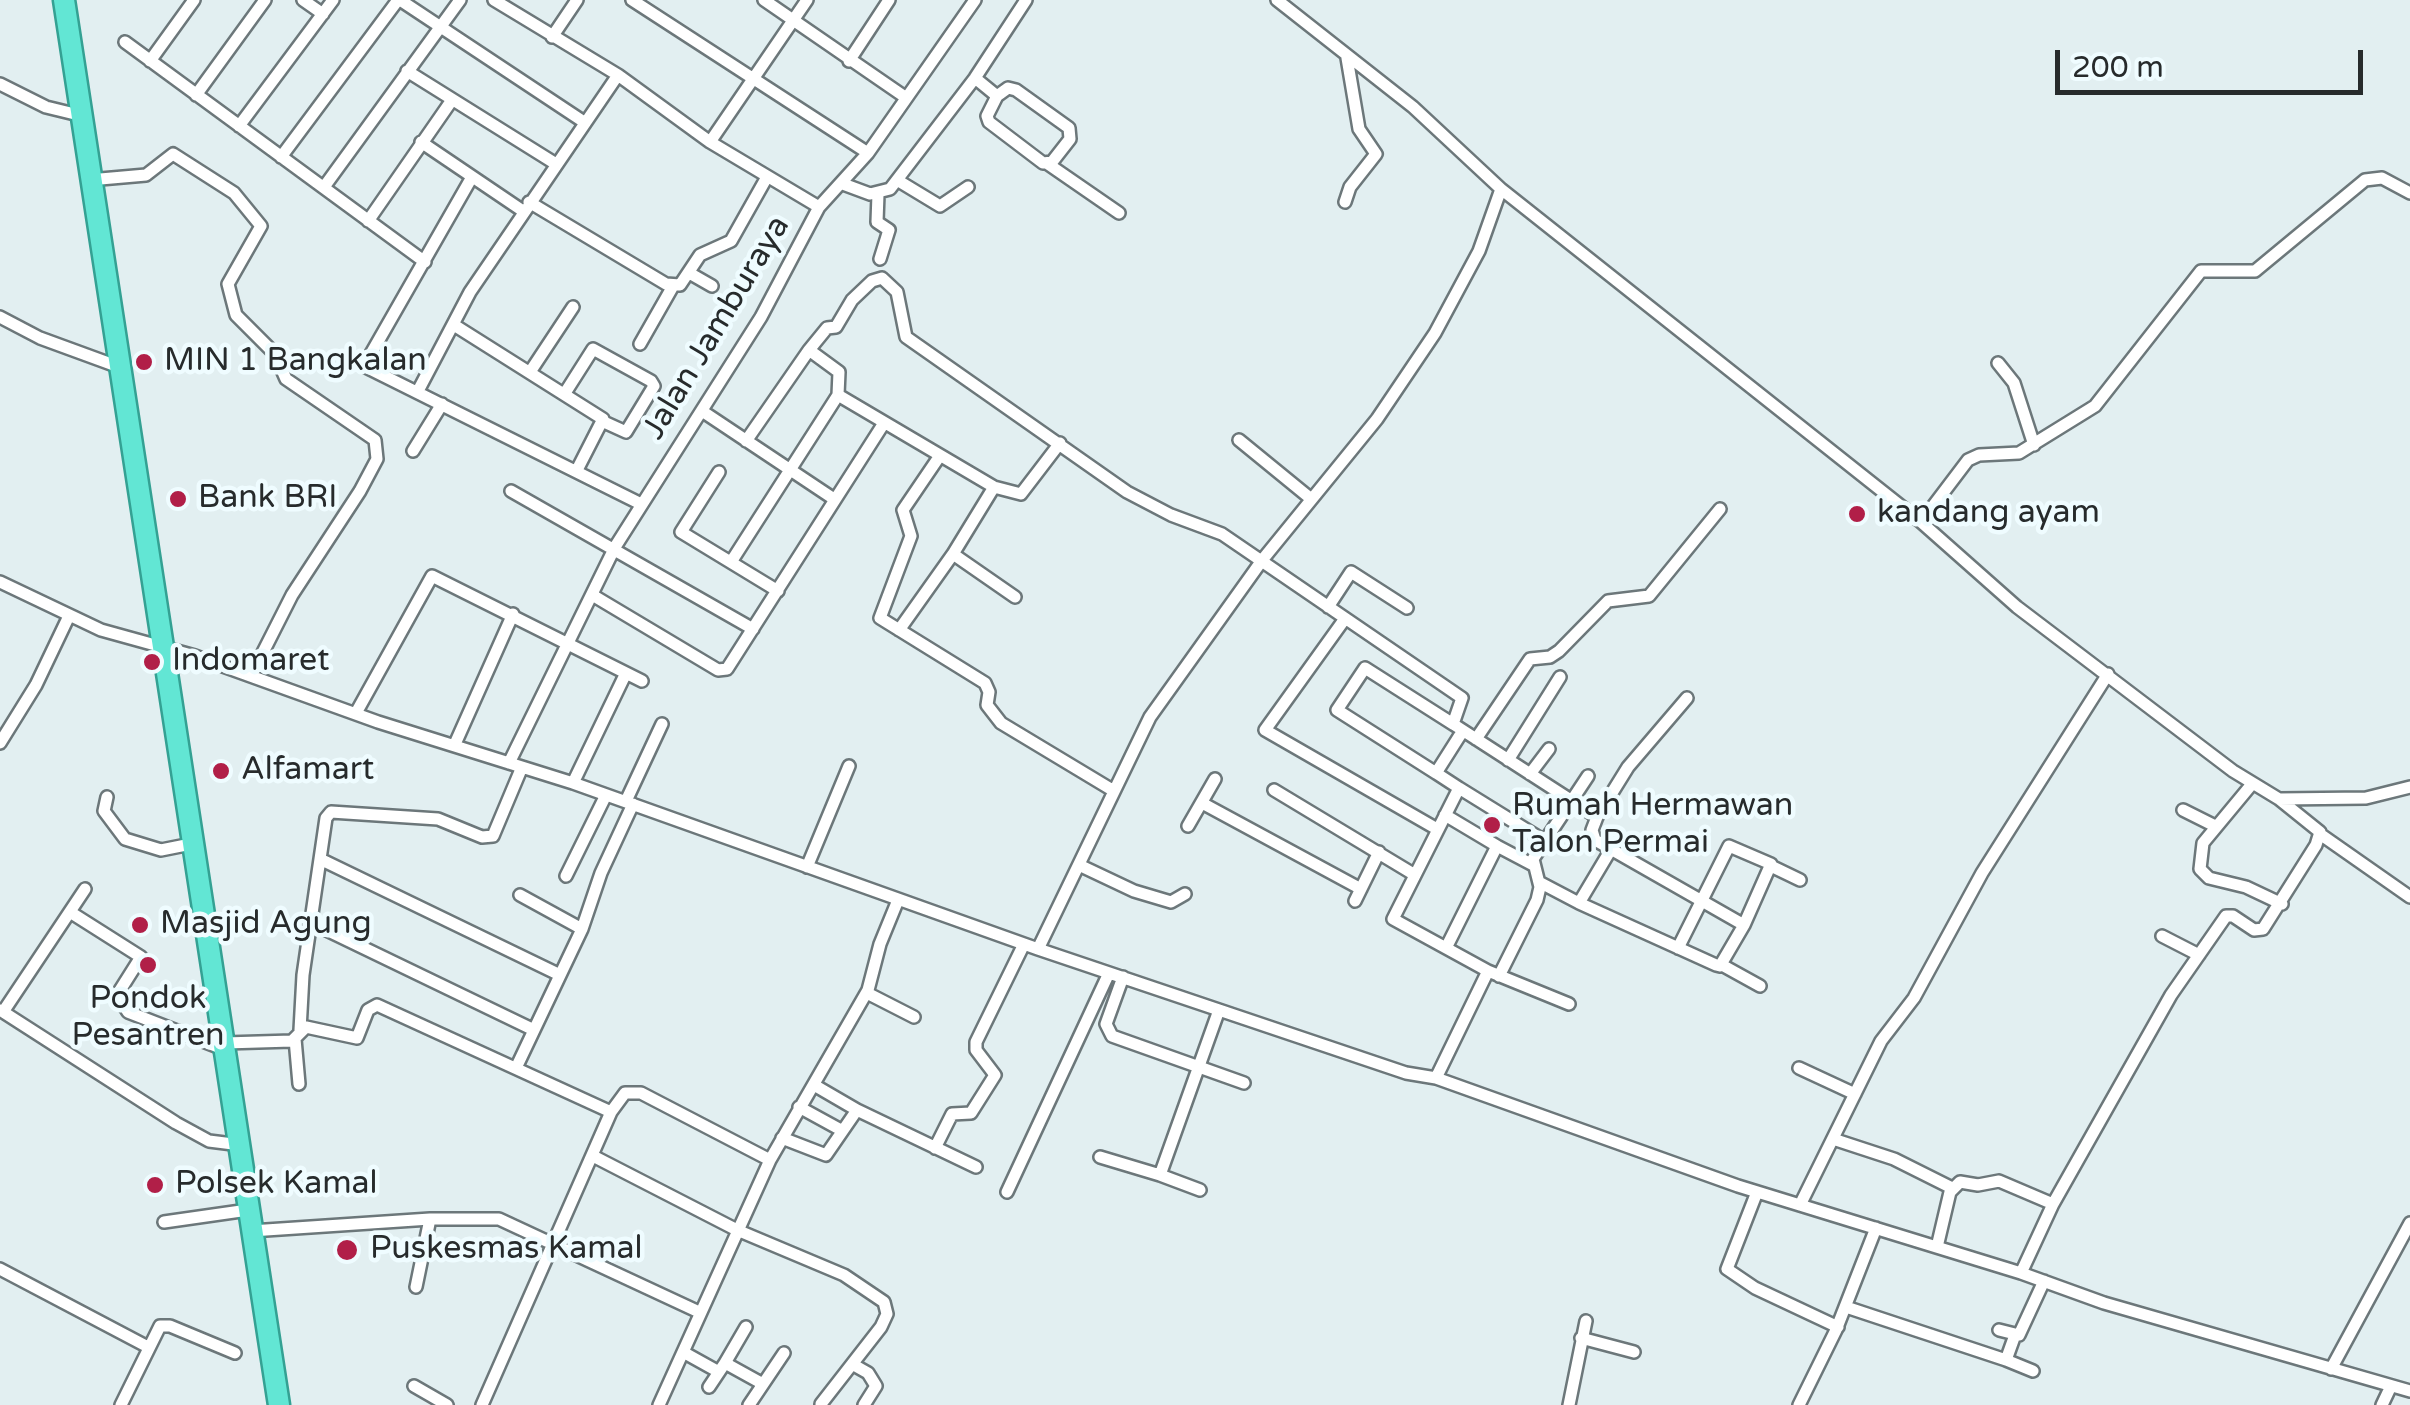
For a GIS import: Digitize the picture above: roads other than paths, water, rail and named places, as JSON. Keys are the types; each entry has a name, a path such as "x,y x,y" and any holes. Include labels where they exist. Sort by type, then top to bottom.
{"highway":[{"path":"64,0 279,1405"}],"street":[{"path":"150,62 194,0"},
{"path":"196,95 265,0"},
{"path":"304,0 322,14"},
{"path":"239,126 333,0"},
{"path":"282,157 399,0 584,122"},
{"path":"324,187 460,0"},
{"name":"Jalan Jamburaya","path":"320,859 326,818 331,812 438,818 482,837 493,836 515,765 616,547 792,266 819,207 710,142 618,75 494,0"},
{"path":"552,37 577,0"},
{"path":"632,0 754,76 868,154"},
{"path":"764,0 905,97"},
{"path":"710,142 807,0"},
{"path":"849,61 890,0"},
{"path":"819,207 868,154 975,0"},
{"path":"878,194 897,180 974,78 1026,0"},
{"path":"1277,0 1413,107 1501,189 1921,522 2017,608 2410,897"},
{"path":"125,42 426,262"},
{"path":"1345,202 1350,187 1376,154 1359,129 1347,58"},
{"path":"407,71 556,164"},
{"path":"418,391 526,206 618,75"},
{"path":"974,78 997,96"},
{"path":"0,84 46,107 83,116"},
{"path":"1048,164 1070,139 1069,128 1008,88 997,96 987,116 989,122 1048,164 1119,213"},
{"path":"368,221 452,100"},
{"path":"421,142 472,177 673,286 684,283 700,254 727,242 764,176"},
{"path":"89,180 146,175 173,154 234,193 261,226 228,284 236,315 275,354 286,380 375,440 377,460 292,595 251,676"},
{"path":"472,177 364,366 642,504"},
{"path":"1921,522 1968,460 1978,455 2010,456 2034,446 2106,396 2130,356 2201,270 2256,271 2365,180 2382,178 2410,193"},
{"path":"897,180 940,206 968,187"},
{"path":"842,184 878,194"},
{"path":"1038,950 1150,717 1310,498 1376,419 1434,334 1479,251 1501,189"},
{"path":"878,194 877,222 890,230 880,259"},
{"path":"691,274 712,286"},
{"path":"746,441 826,328 836,326 852,300 882,278 897,292 906,336 1127,492 1172,516 1222,534 1462,698 1458,728 1436,774"},
{"path":"640,344 673,286"},
{"path":"530,372 573,307"},
{"path":"0,317 40,338 122,368"},
{"path":"454,324 604,422 626,432 654,386 592,349 565,394"},
{"path":"731,562 838,395 839,372 809,350"},
{"path":"1998,363 2014,382 2034,446"},
{"path":"838,395 994,487 1021,494 1060,444"},
{"path":"413,451 442,404"},
{"path":"702,411 834,499"},
{"path":"577,470 604,422"},
{"path":"594,596 723,672 884,423"},
{"path":"1238,440 1310,498"},
{"path":"939,457 903,510 911,536 880,607 883,622 985,683 990,692 987,706 1001,723 1114,791"},
{"path":"718,472 681,532 778,590"},
{"path":"899,630 994,487"},
{"path":"511,491 616,547 754,629"},
{"path":"1476,739 1530,658 1550,658 1608,601 1651,594 1720,509"},
{"path":"952,554 1015,597"},
{"path":"1328,607 1352,572 1408,608"},
{"path":"356,713 432,576 642,681"},
{"path":"0,582 68,618 165,646 629,802 1038,950 1372,1064 1436,1078 1756,1192 2410,1391"},
{"path":"455,744 513,614"},
{"path":"0,744 36,686 68,618"},
{"path":"1344,620 1265,730 1437,829"},
{"path":"1544,840 1337,710 1365,668 1598,817"},
{"path":"573,783 626,674"},
{"path":"1800,1205 1836,1140 1881,1041 1914,998 1982,873 2029,796 2048,776 2108,674"},
{"path":"1508,760 1560,677"},
{"path":"1688,698 1628,767 1598,817 1593,837 1610,851 1744,925"},
{"path":"516,1068 582,929 600,873 662,724"},
{"path":"1530,774 1550,749"},
{"path":"807,867 849,766"},
{"path":"1532,865 1544,840 1588,776"},
{"path":"1188,826 1215,778"},
{"path":"2252,784 2203,843 2200,869 2209,878 2246,887 2282,904"},
{"path":"2280,798 2366,798 2410,786"},
{"path":"1459,788 1394,921 1448,946 1494,974 1569,1004"},
{"path":"1274,790 1415,875"},
{"path":"566,876 606,796"},
{"path":"107,797 104,812 126,839 139,846 161,850 196,843"},
{"path":"1202,803 1358,895 1379,852"},
{"path":"2183,810 2216,826"},
{"path":"1436,1078 1530,918 1539,882 1532,865 1444,815"},
{"path":"2021,1273 2053,1204 2151,1028 2226,916 2260,932 2282,904 2320,834"},
{"path":"1678,948 1730,845 1800,880"},
{"path":"1448,946 1497,846"},
{"path":"1579,903 1610,851"},
{"path":"299,1084 298,1034 320,859 560,976"},
{"path":"1079,864 1134,891 1172,902 1185,894"},
{"path":"1722,965 1773,867"},
{"path":"1539,882 1760,986"},
{"path":"85,889 2,1012 176,1124 209,1141 240,1145"},
{"path":"520,895 582,929"},
{"path":"666,1402 699,1312 770,1160 867,993 898,900"},
{"path":"70,912 141,957 117,995 128,1012 226,1047 298,1034 306,1027 345,1039 358,1038 368,1010 378,1005 611,1112"},
{"path":"310,922 534,1030"},
{"path":"2162,936 2200,955"},
{"path":"935,1148 952,1114 971,1113 996,1075 976,1046 1024,944"},
{"path":"1007,1192 1110,973"},
{"path":"1123,978 1106,1024 1109,1034 1244,1084"},
{"path":"867,993 914,1016"},
{"path":"1160,1174 1220,1010"},
{"path":"1799,1068 1855,1094"},
{"path":"814,1085 856,1110 976,1167"},
{"path":"482,1405 611,1112 625,1093 641,1093 770,1160"},
{"path":"800,1107 841,1130"},
{"path":"782,1138 826,1155 856,1110"},
{"path":"1836,1140 1894,1159 1952,1188"},
{"path":"593,1156 737,1230 807,1257 884,1302 887,1314 881,1327 821,1404"},
{"path":"1100,1157 1200,1190"},
{"path":"1937,1247 1952,1188 1960,1182 1999,1182 2053,1204"},
{"path":"1756,1192 1727,1269 1755,1288 1838,1327"},
{"path":"164,1222 248,1210"},
{"path":"251,1231 430,1218 498,1218 699,1312"},
{"path":"416,1286 430,1218"},
{"path":"2331,1369 2410,1224"},
{"path":"1799,1405 1838,1327 1876,1228"},
{"path":"0,1269 148,1347"},
{"path":"1999,1330 2019,1336 2044,1281"},
{"path":"1846,1307 2033,1372"},
{"path":"1569,1405 1586,1321"},
{"path":"121,1405 156,1329 165,1325 235,1353"},
{"path":"709,1388 746,1327"},
{"path":"2006,1360 2015,1335"},
{"path":"1582,1338 1634,1352"},
{"path":"682,1352 764,1384"},
{"path":"749,1405 784,1353"},
{"path":"852,1364 868,1373 876,1386 864,1405"},
{"path":"414,1386 446,1405"},
{"path":"2382,1405 2391,1386"}],"place":[{"name":"MIN 1 Bangkalan","path":"144,362"},
{"name":"Bank BRI","path":"178,499"},
{"name":"kandang ayam","path":"1857,514"},
{"name":"Indomaret","path":"152,662"},
{"name":"Alfamart","path":"221,771"},
{"name":"Rumah Hermawan Talon Permai","path":"1492,825"},
{"name":"Masjid Agung","path":"140,925"},
{"name":"Pondok Pesantren","path":"148,965"},
{"name":"Polsek Kamal","path":"155,1185"},
{"name":"Puskesmas Kamal","path":"347,1250"}]}
